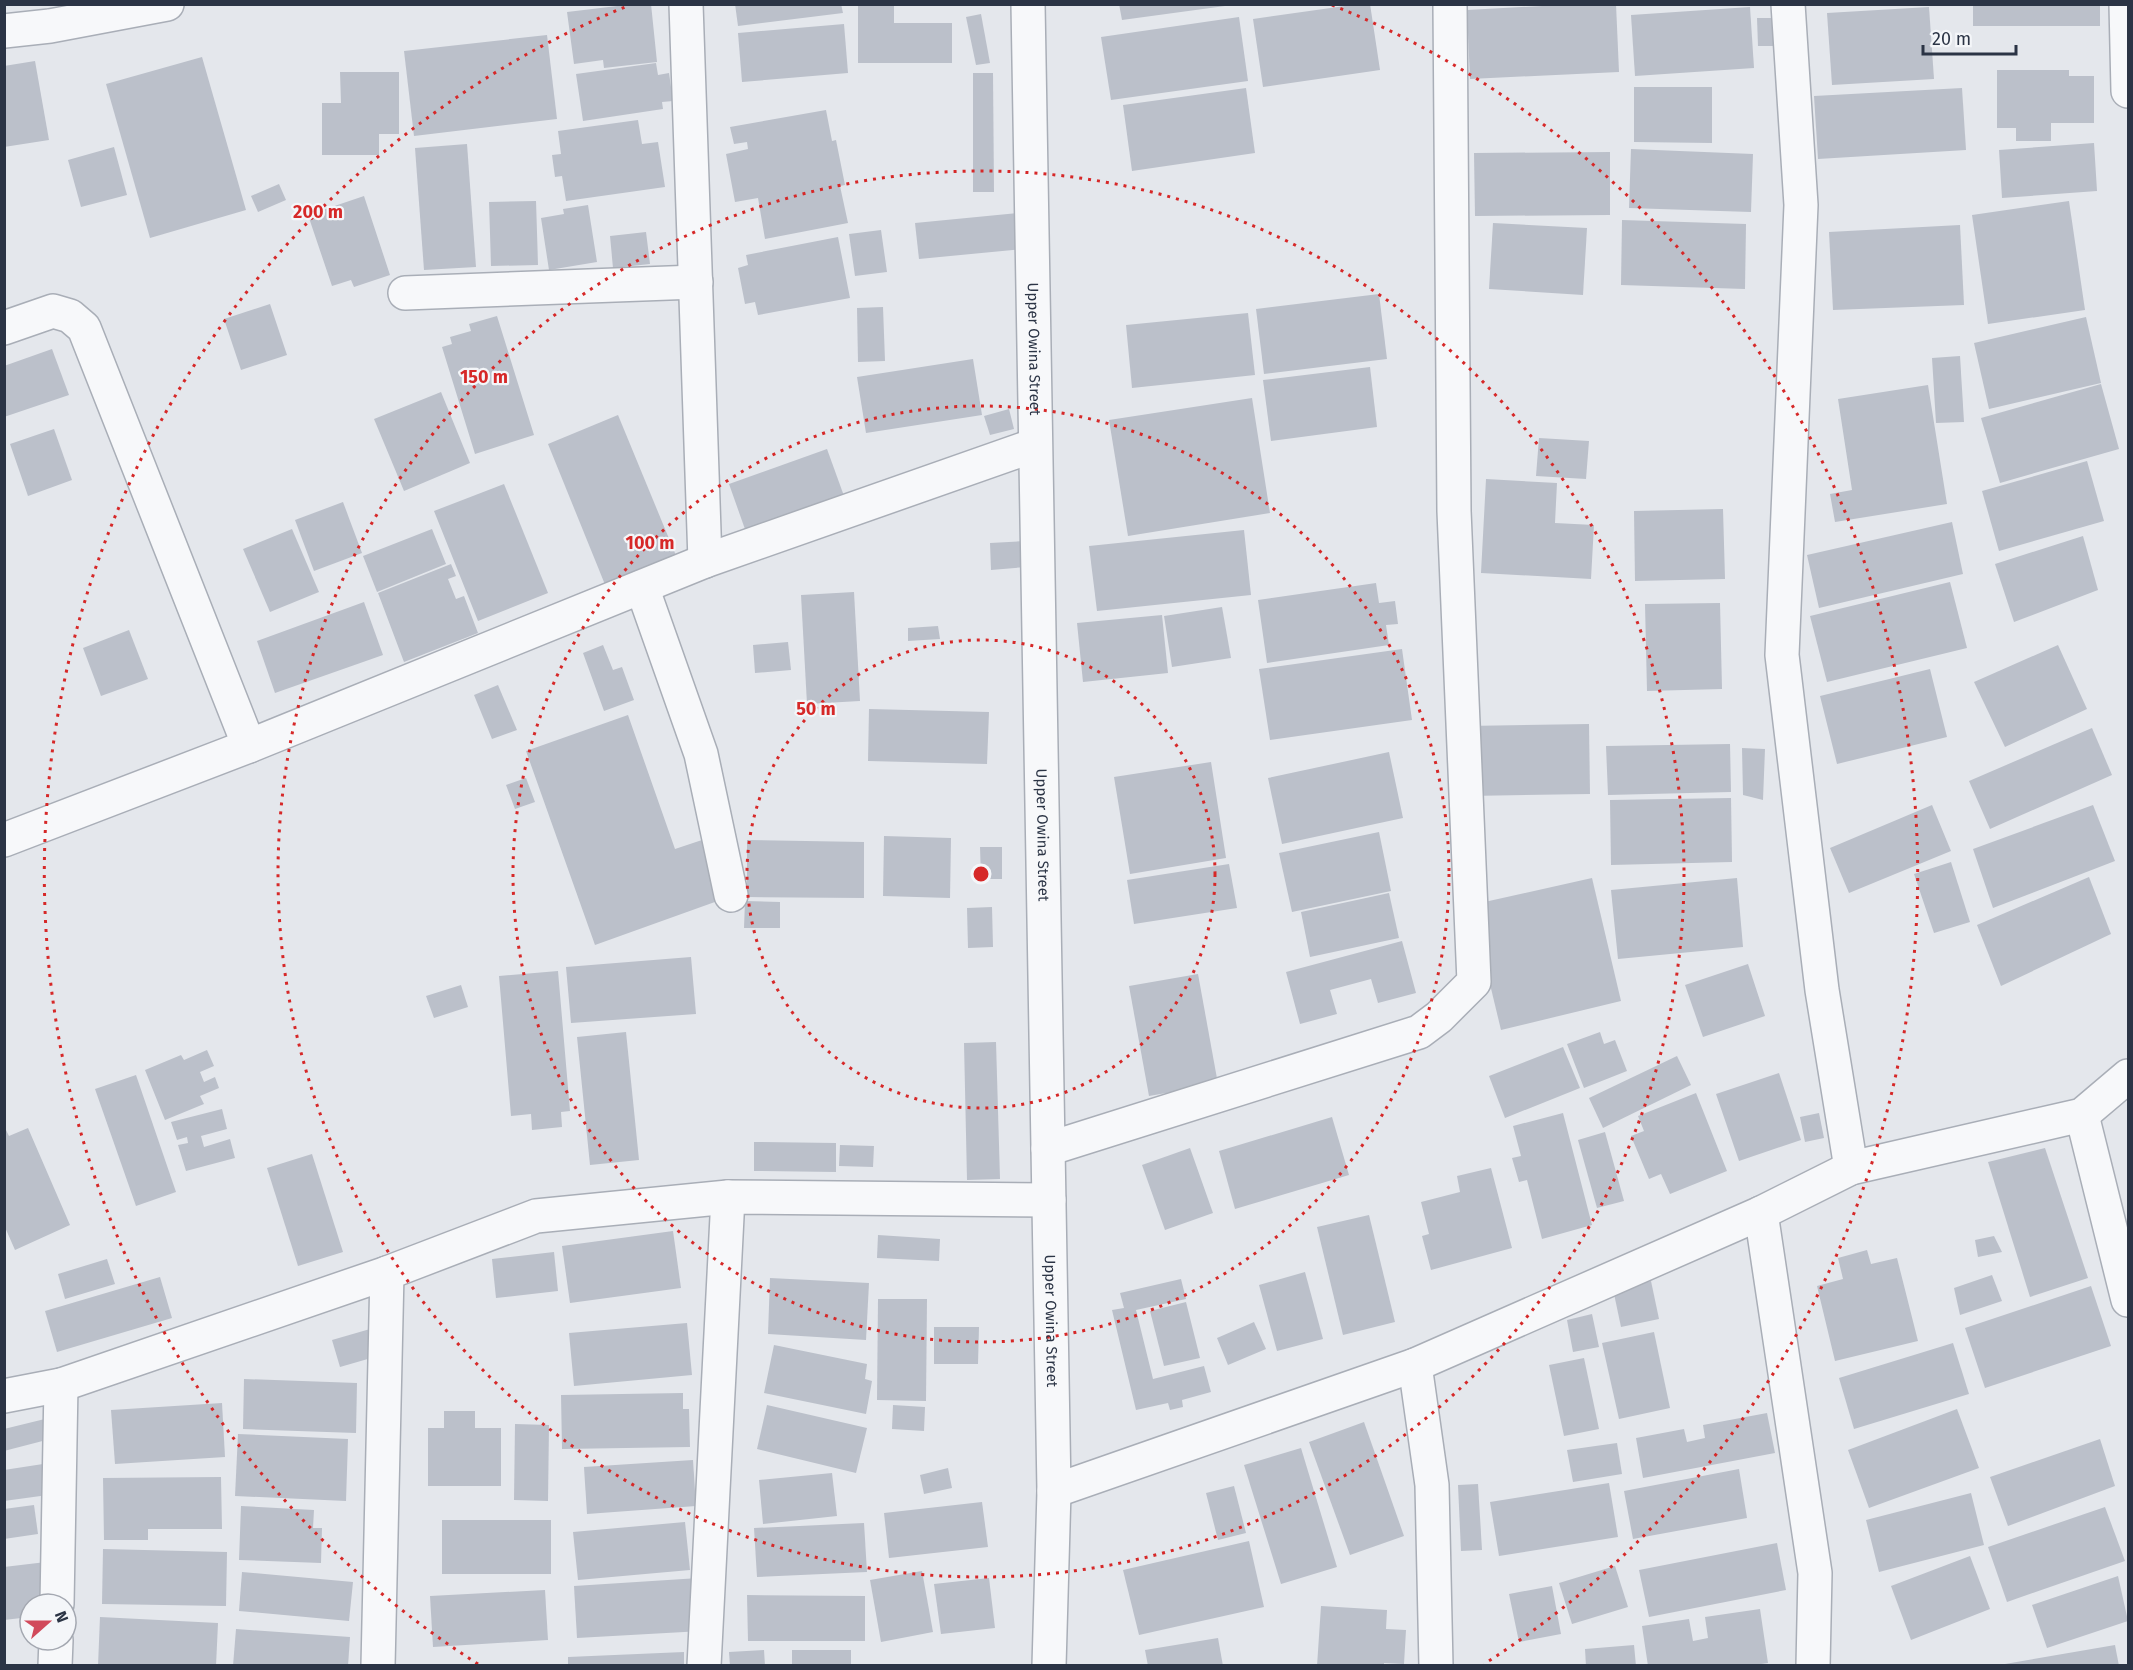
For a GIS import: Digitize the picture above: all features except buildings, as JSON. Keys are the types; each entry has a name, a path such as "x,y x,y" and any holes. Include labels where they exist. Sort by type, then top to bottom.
{"street":[{"path":"4,31 50,26 167,4"},
{"path":"686,4 705,561"},
{"name":"Upper Owina Street","path":"1028,4 1054,1491 1049,1665"},
{"path":"1048,1149 1419,1032 1439,1017 1474,982 1454,511 1449,4"},
{"path":"1788,4 1801,206 1782,655 1822,990 1851,1168"},
{"path":"2126,4 2128,91"},
{"path":"405,293 696,282"},
{"path":"4,328 53,311 70,316 84,328 249,746"},
{"path":"4,840 249,746 705,561 1035,445"},
{"path":"642,587 701,754 731,896"},
{"path":"1054,1491 1415,1365 1761,1213 1851,1168 2082,1115 2128,1076"},
{"path":"2082,1115 2128,1300"},
{"path":"704,1665 728,1197"},
{"path":"4,1396 61,1384 387,1273 536,1216 728,1197 1049,1200"},
{"path":"1761,1213 1815,1573 1814,1665"},
{"path":"378,1665 387,1273"},
{"path":"1415,1365 1432,1485 1436,1665"},
{"path":"57,1592 61,1384"}]}
